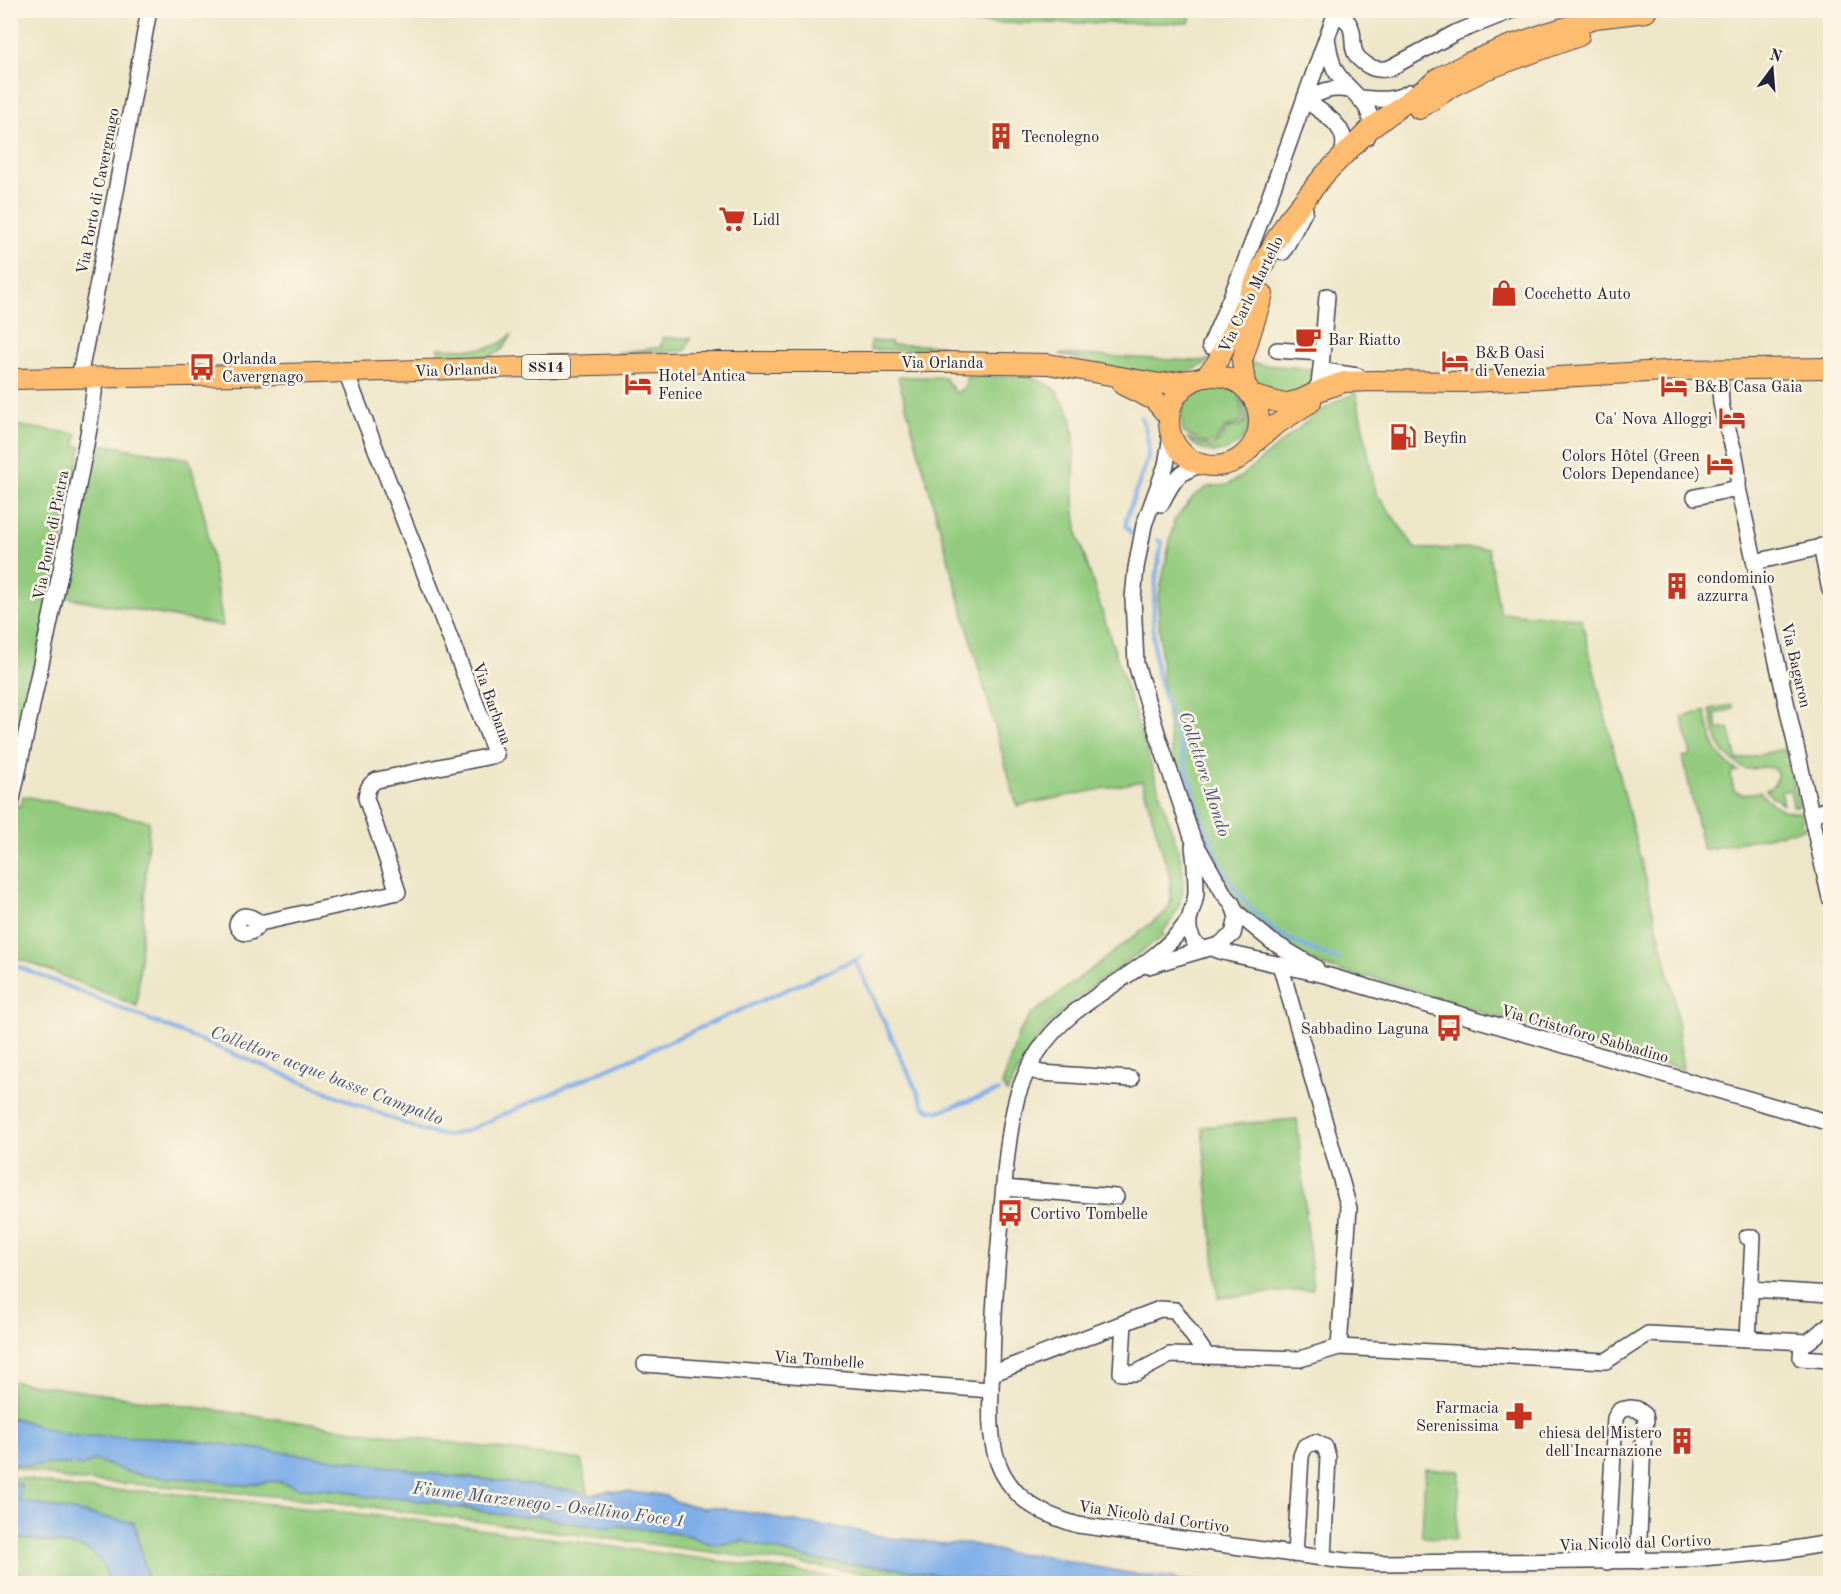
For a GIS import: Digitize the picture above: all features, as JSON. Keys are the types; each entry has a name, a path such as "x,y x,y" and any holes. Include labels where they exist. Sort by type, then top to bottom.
{"main road":[{"name":"Via Carlo Martello","path":"1201,378 1225,347 1269,252 1287,221 1341,156 1370,129 1440,77 1506,47 1596,18 1648,11"},
{"name":"Via Carlo Martello","path":"1251,395 1242,361 1258,304 1283,252 1338,176 1375,141 1425,104 1453,87 1485,70 1648,11"},
{"name":"Via Orlanda","path":"10,378 340,373 698,362 1048,364 1160,384 1201,378"},
{"path":"1251,395 1284,404 1344,382 1471,382 1719,369 1830,368"},
{"name":"Via Orlanda","path":"1081,370 1154,400 1170,426"},
{"path":"1253,444 1259,420 1255,403 1251,395 1231,379 1214,376 1201,378 1183,388 1177,395 1173,402 1170,426 1179,450 1201,465 1218,466 1234,462 1274,426 1312,401 1326,393 1365,381"}],"street":[{"name":"Via Porto di Cavergnago","path":"88,378 117,186 149,10"},
{"path":"1337,12 1350,25 1356,56 1365,64 1379,70 1390,68 1455,33 1513,10"},
{"name":"Via Carlo Martello","path":"1210,346 1226,310 1337,12"},
{"path":"1327,36 1332,64 1369,112 1370,129"},
{"path":"1316,67 1333,74 1351,90"},
{"name":"Via Carlo Martello","path":"1341,156 1344,150 1339,127 1305,100 1325,90 1336,88 1351,90 1382,101 1393,100 1440,77"},
{"path":"1294,129 1314,119 1332,121"},
{"name":"Via Carlo Martello","path":"1283,252 1310,203 1326,181 1364,142 1370,129"},
{"path":"1313,393 1319,384 1327,296"},
{"path":"1277,350 1322,360"},
{"path":"1322,360 1324,371 1349,375 1365,381"},
{"name":"Via Bagaron","path":"1719,369 1721,403 1737,465 1738,488 1830,898"},
{"name":"Via Barbana","path":"260,923 398,892 366,798 370,784 377,780 486,757 340,373"},
{"name":"Via Ponte di Pietra","path":"11,804 89,429 88,378"},
{"name":"Via Cristoforo Sabbadino","path":"1170,426 1167,465 1144,525 1136,568 1132,598 1136,664 1192,837 1224,894 1230,899 1236,912 1271,941 1329,976"},
{"name":"Via Cristoforo Sabbadino","path":"1142,541 1175,479 1180,473 1201,465"},
{"path":"1695,497 1738,488"},
{"path":"1755,562 1826,546 1830,590"},
{"path":"1812,815 1830,808"},
{"name":"Via Cristoforo Sabbadino","path":"1188,921 1196,897 1192,837"},
{"path":"1196,897 1200,891 1210,889 1224,894"},
{"path":"1188,921 1194,942 1200,948 1209,948 1226,942 1233,934 1237,921 1236,912"},
{"name":"Via Nicolò dal Cortivo","path":"1188,921 1179,934 1160,952 1086,1003 1062,1024 1040,1049 1020,1088 1014,1113 1004,1188 995,1291 991,1426 994,1450 1002,1472 1014,1490 1030,1506 1052,1518 1078,1525 1323,1558 1381,1563 1638,1561 1731,1556 1830,1543"},
{"name":"Via Cristoforo Sabbadino","path":"1209,948 1329,976 1830,1123"},
{"name":"Via Nicolò dal Cortivo","path":"1129,975 1149,965 1209,948"},
{"path":"1280,964 1349,1208 1339,1347"},
{"path":"1028,1069 1041,1073 1131,1079"},
{"path":"1004,1188 1116,1197"},
{"path":"1747,1237 1753,1237 1748,1339"},
{"path":"1750,1289 1830,1294"},
{"path":"991,1374 1160,1309 1175,1310 1207,1356"},
{"path":"1124,1323 1121,1373 1136,1373 1170,1355 1300,1359 1339,1347 1606,1361 1648,1334 1808,1342 1830,1324"},
{"path":"1802,1342 1800,1358 1830,1360"},
{"name":"Via Tombelle","path":"645,1364 991,1390"},
{"path":"1607,1562 1615,1418 1620,1410 1630,1408 1641,1412 1646,1420 1638,1561"},
{"path":"1295,1554 1300,1456 1305,1446 1315,1442 1325,1447 1328,1457 1323,1558"}],"green space":[{"path":"960,10 1192,11 1189,23 956,23"},
{"path":"512,334 502,349 487,357 439,357 438,348 487,348 505,341"},
{"path":"662,338 691,338 685,351 616,353 661,347"},
{"path":"871,341 891,342 891,345 942,345 934,350 923,348 922,350 870,350"},
{"path":"1059,354 1210,360 1184,373 1169,377 1112,369"},
{"path":"1248,362 1315,369 1312,386 1292,396 1262,389 1255,380"},
{"path":"1023,376 1042,382 1059,393 1057,397 1065,404 1070,414 1074,440 1074,504 1079,539 1180,856 1183,888 1175,915 1162,933 1164,936 1083,993 1054,1019 1032,1047 1007,1093 1002,1085 1018,1034 1031,1015 1167,911 1171,900 1170,878 1142,781 1017,806 898,377 944,377 956,393 966,386 966,377"},
{"path":"1218,384 1229,387 1239,394 1242,419 1240,423 1225,428 1216,441 1207,444 1184,433 1182,415 1193,393 1208,385"},
{"path":"1356,393 1376,493 1416,549 1488,548 1500,613 1581,618 1674,996 1683,1069 1417,994 1418,991 1368,976 1367,979 1317,964 1280,943 1236,902 1205,848 1173,761 1162,675 1158,600 1174,521 1194,496 1207,487 1227,485 1242,476 1313,416 1337,401"},
{"path":"1242,398 1248,412 1249,425 1244,436 1236,445 1212,452 1199,448 1187,438 1209,447 1218,442 1227,429 1242,425 1245,420"},
{"path":"11,425 77,434 75,445 81,447 11,789"},
{"path":"93,443 189,459 205,518 223,626 65,597 63,594"},
{"path":"1732,705 1733,709 1715,714 1718,730 1729,728 1737,760 1784,749 1799,806 1793,806 1790,790 1781,792 1783,804 1766,790 1776,782 1777,773 1774,769 1767,767 1745,769 1728,757 1719,745 1710,709"},
{"path":"1705,711 1714,746 1722,759 1738,771 1732,772 1731,777 1734,791 1742,794 1760,792 1778,807 1800,812 1804,829 1703,850 1683,757 1691,755 1682,717"},
{"path":"23,796 149,821 137,1006 11,957 11,823 14,805 21,806"},
{"path":"1297,1119 1313,1289 1218,1298 1202,1127"},
{"path":"11,1381 581,1460 589,1495 574,1491 469,1477 452,1477 179,1439 77,1436 11,1417"},
{"path":"95,1460 131,1473 159,1477 246,1485 281,1482 298,1488 341,1490 369,1497 434,1501 495,1514 539,1516 570,1523 607,1527 621,1526 674,1533 714,1545 744,1541 805,1558 845,1564 879,1566 974,1580 1007,1579 1035,1583 926,1583 823,1567 318,1500 70,1480 10,1466 65,1464 83,1466"},
{"path":"1425,1469 1460,1471 1456,1539 1422,1537"},
{"path":"10,1476 77,1489 161,1492 405,1519 881,1583 149,1583 134,1523 19,1501 21,1484 11,1483"},
{"path":"10,1537 64,1544 90,1551 100,1561 109,1583 11,1583"}],"water":[{"name":"Fiume Marzenego - Osellino Foce 1","path":"11,1417 77,1436 150,1437 212,1443 452,1477 574,1491 589,1495 607,1491 655,1494 702,1508 712,1507 763,1514 783,1520 850,1529 888,1538 943,1544 968,1543 1008,1553 1041,1555 1140,1575 1170,1577 1181,1582 1214,1583 1035,1584 1007,1579 974,1580 805,1558 744,1541 714,1545 674,1533 621,1526 607,1527 570,1523 539,1516 495,1514 466,1507 453,1508 434,1501 369,1497 341,1490 298,1488 281,1482 246,1485 159,1477 131,1473 95,1460 83,1466 17,1464 11,1466"},
{"path":"10,1483 21,1484 19,1501 134,1523 149,1583 109,1583 100,1561 90,1551 64,1544 11,1537"}],"waterway":[{"name":"Collettore Mondo","path":"1131,533 1126,526 1126,519 1148,458 1148,437 1141,417"},
{"name":"Collettore Mondo","path":"1157,540 1162,542 1153,619 1157,673 1204,825 1225,870 1253,910 1282,935 1339,960"},
{"name":"Collettore acque basse Campalto","path":"10,963 423,1131 446,1136 466,1131 863,956"},
{"path":"855,960 924,1106 931,1111 939,1111 999,1091"}],"place":[{"name":"Tecnolegno","path":"1001,136"},
{"name":"Lidl","path":"732,219"},
{"name":"Cocchetto Auto","path":"1504,293"},
{"name":"Bar Riatto","path":"1308,339"},
{"name":"B&B Oasi di Venezia","path":"1455,361"},
{"name":"Orlanda Cavergnago","path":"202,367"},
{"name":"Hotel Antica Fenice","path":"638,384"},
{"name":"B&B Casa Gaia","path":"1674,386"},
{"name":"Ca' Nova Alloggi","path":"1732,418"},
{"name":"Beyfin","path":"1403,437"},
{"name":"Colors Hôtel (Green Colors Dependance)","path":"1720,464"},
{"name":"condominio azzurra","path":"1677,586"},
{"name":"Sabbadino Laguna","path":"1449,1028"},
{"name":"Cortivo Tombelle","path":"1010,1213"},
{"name":"Farmacia Serenissima","path":"1519,1416"},
{"name":"chiesa del Mistero dell'Incarnazione","path":"1682,1441"}]}
